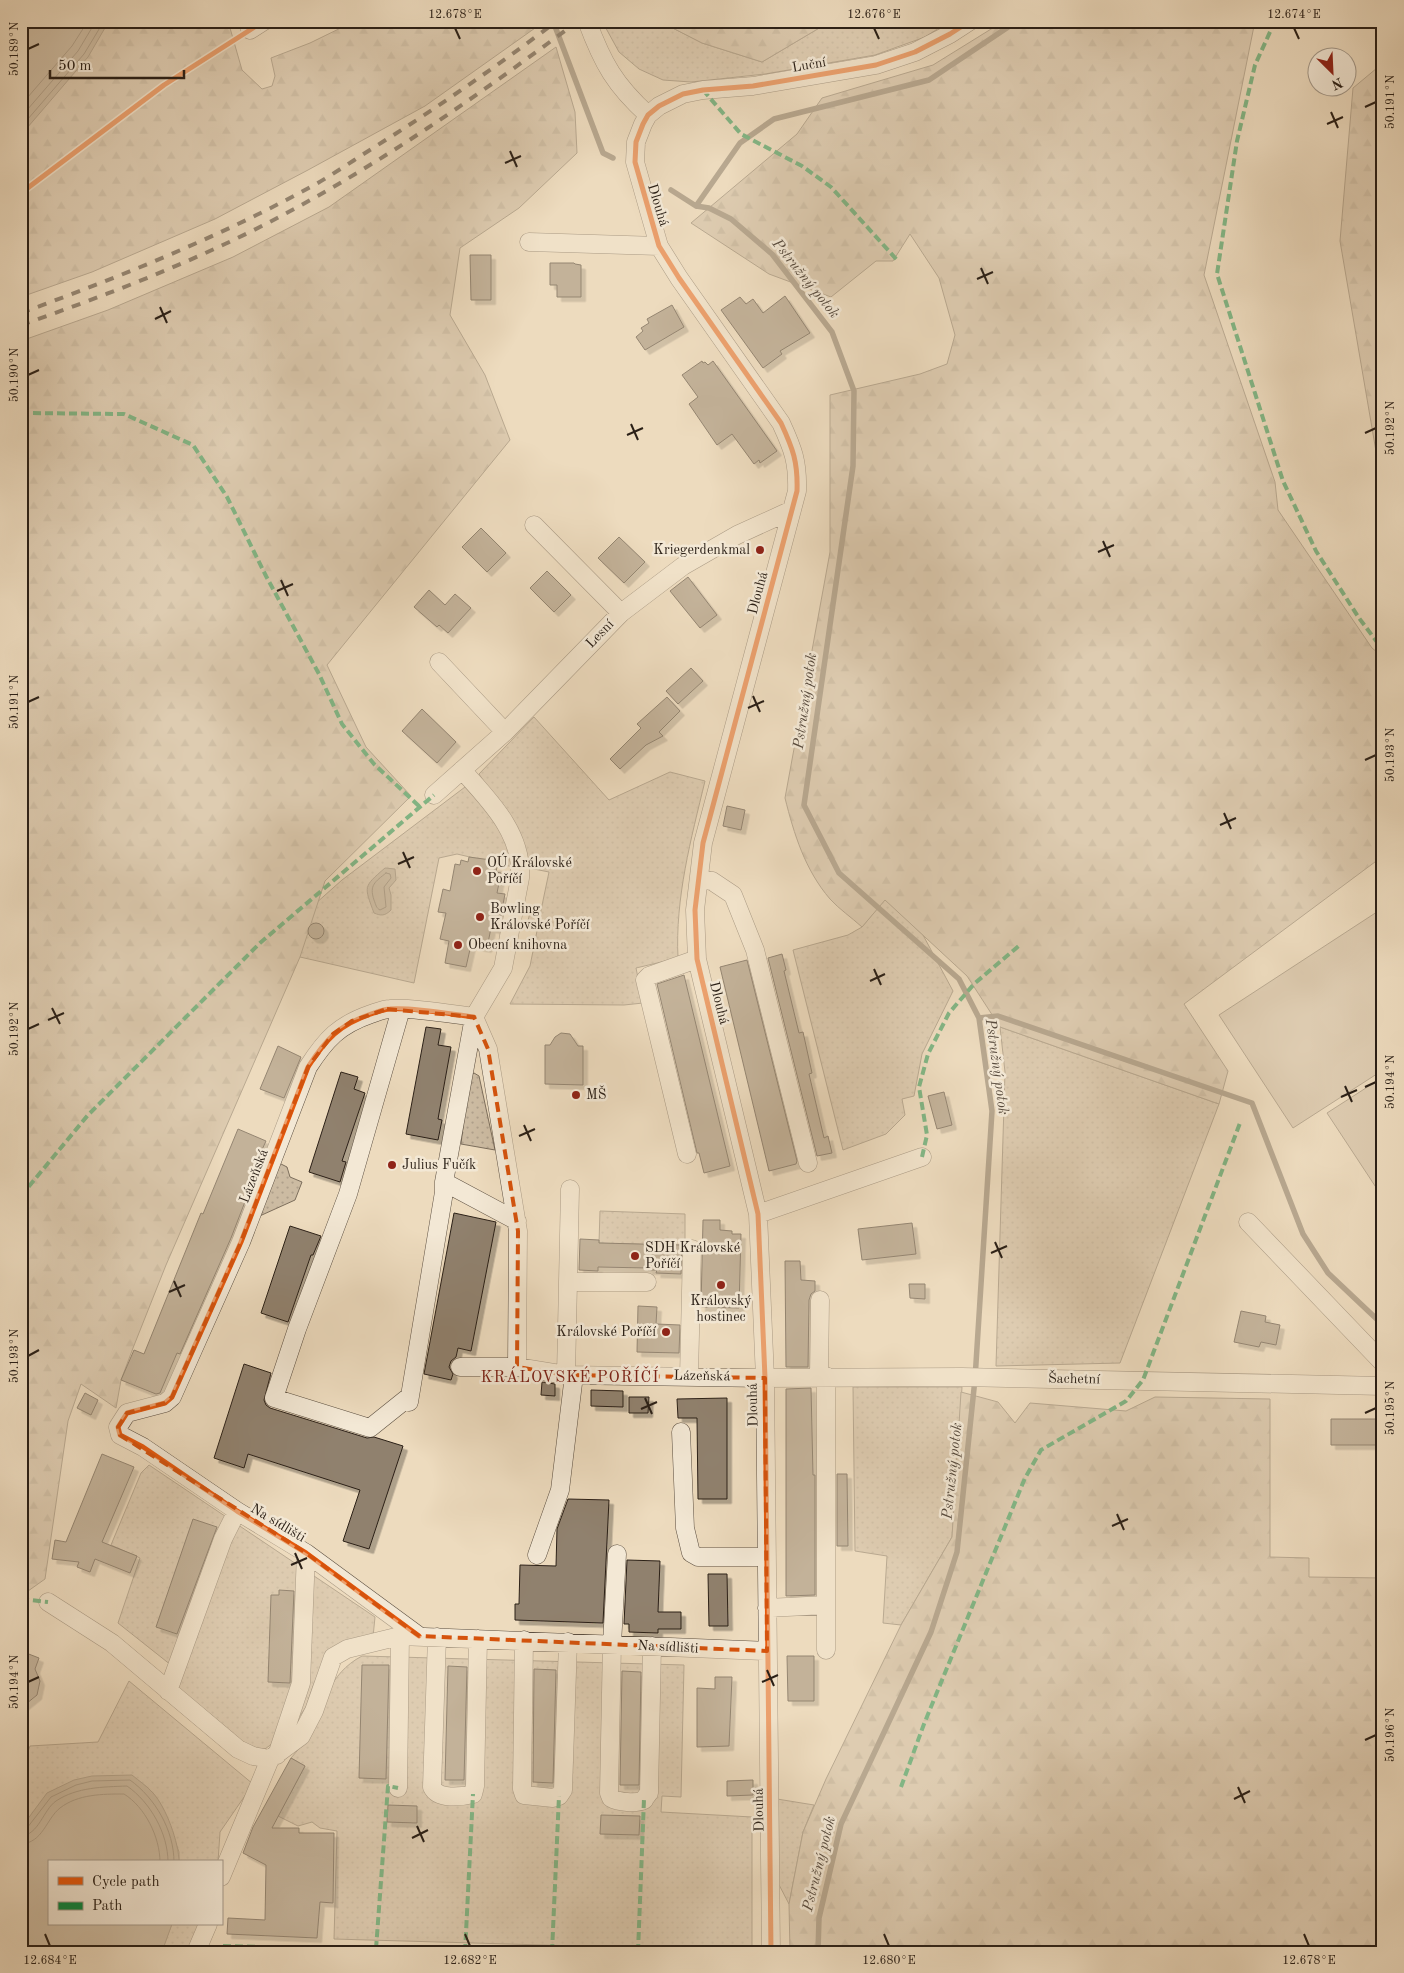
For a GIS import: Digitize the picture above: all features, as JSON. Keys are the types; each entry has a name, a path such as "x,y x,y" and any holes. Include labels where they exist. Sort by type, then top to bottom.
{"street":[{"path":"587,21 596,45 613,78 622,90 648,115"},
{"name":"Luční","path":"648,115 672,98 694,91 753,86 876,65 915,52 950,34 970,21"},
{"name":"Dlouhá","path":"648,115 639,133 635,162 659,246 679,278 781,423 793,449 798,469 797,491 703,843 695,910 697,959 758,1214 764,1378 771,1952"},
{"path":"529,242 659,246"},
{"name":"Lesní","path":"434,795 505,732 621,613 683,566 737,535 792,510"},
{"path":"534,525 621,613"},
{"path":"438,662 505,732"},
{"path":"401,1008 348,1194 297,1329 274,1398 370,1428 410,1399 444,1192 444,1182 474,1017 503,968 514,915 520,868 517,845 494,806 462,770"},
{"path":"699,879 712,881 733,895 756,950 808,1163"},
{"path":"687,1154 645,980 649,976 697,959"},
{"name":"Lázeňská","path":"120,1435 118,1427 127,1413 165,1403 172,1398 241,1242 308,1067 333,1034 352,1021 387,1009 401,1008 474,1017"},
{"path":"474,1017 488,1049 517,1221 517,1367"},
{"path":"758,1214 922,1157"},
{"path":"444,1182 517,1221"},
{"path":"537,1556 560,1490 570,1375 568,1282 570,1189"},
{"path":"1248,1222 1383,1363"},
{"path":"689,1376 692,1249"},
{"path":"568,1282 647,1282"},
{"path":"820,1300 826,1650"},
{"name":"Lázeňská","path":"460,1367 517,1367 570,1375 764,1378"},
{"name":"Šachetní","path":"764,1378 822,1376 962,1377 1383,1386"},
{"path":"681,1432 685,1528 691,1553 698,1557 766,1557"},
{"name":"Na sídlišti","path":"120,1435 143,1447 237,1511 306,1554 419,1636"},
{"name":"Na sídlišti","path":"168,1691 224,1539 237,1511"},
{"path":"222,1875 273,1757 301,1683 306,1554"},
{"path":"617,1554 612,1644 609,1793 611,1798 616,1801 638,1801 644,1799 649,1793 652,1646"},
{"path":"48,1602 112,1643 238,1749 253,1756 273,1757"},
{"path":"767,1608 826,1605"},
{"path":"398,1788 400,1636"},
{"name":"Na sídlišti","path":"273,1757 301,1736 314,1711 333,1657 347,1649 400,1636 437,1636 767,1651"},
{"path":"437,1636 432,1787 434,1792 441,1795 466,1796 474,1794 476,1786 478,1639"},
{"path":"524,1640 522,1789 524,1796 553,1798 559,1796 563,1790 568,1642"},
{"path":"196,1952 207,1926"}],"highlighted area":[{"path":"387,1009 474,1017 488,1049 518,1231 517,1367 566,1375 765,1378 767,1651 419,1636 306,1553 120,1435 118,1427 127,1413 165,1403 172,1397 241,1242 308,1067 333,1034 352,1021"}],"green space":[{"path":"109,21 228,21 242,70 262,89 272,86 275,76 271,58 310,43 355,21 545,21 425,106 215,219 92,272 21,297 21,135"},
{"path":"602,21 659,21 702,43 762,62 831,21 950,21 925,37 875,55 765,74 691,82 663,80 639,69 619,52"},
{"path":"659,21 831,21 762,62 702,43"},
{"path":"1004,21 1255,21 1204,275 1275,482 1278,510 1372,648 1383,657 1383,856 1184,1004 1228,1071 1219,1104 1000,1027 967,976 885,900 862,927 830,899 807,864 792,825 785,798 830,552 830,395 920,374 947,364 955,335 939,278 910,234 893,261 876,261 831,297 769,274 691,223 797,134 822,98 933,65"},
{"path":"556,47 575,112 577,153 519,208 460,248 450,315 485,375 510,440 327,665 366,747 411,796 325,881 300,957 166,1265 133,1348 121,1380 116,1408 81,1384 68,1421 45,1579 21,1596 21,341 108,310 233,257 329,207"},
{"path":"1383,63 1383,472 1378,463 1340,241 1352,98 1356,98 1356,86"},
{"path":"534,717 609,800 670,772 705,781 685,869 679,913 678,958 636,968 643,1003 624,1005 510,1004 530,966 538,926 527,924 530,913 540,915 549,872 529,868 515,830 479,774"},
{"path":"465,787 506,836 513,867 457,854 439,858 414,983 300,957 261,952 342,880"},
{"path":"885,899 923,935 953,991 922,1054 914,1096 902,1099 905,1115 886,1134 843,1150 793,950 848,935 862,927"},
{"path":"1383,908 1383,1070 1293,1128 1219,1015"},
{"path":"1000,1027 1219,1104 1120,1363 996,1366 1005,1072"},
{"path":"474,1073 479,1076 495,1150 461,1144 469,1076"},
{"path":"1383,1077 1383,1198 1327,1113"},
{"path":"279,1163 287,1167 290,1177 302,1182 295,1200 253,1219"},
{"path":"600,1211 685,1214 685,1246 599,1243"},
{"path":"853,1387 962,1387 952,1537 901,1625 883,1623 887,1556 855,1551"},
{"path":"961,1392 998,1402 1015,1423 1030,1403 1126,1411 1155,1397 1270,1399 1270,1557 1309,1558 1309,1577 1383,1578 1383,1952 790,1952 789,1904 803,1832 826,1779 901,1625 952,1537"},
{"path":"149,1465 375,1617 373,1637 323,1665 306,1707 281,1744 273,1743 265,1749 251,1749 175,1693 181,1673 118,1623 140,1558 111,1545 141,1473"},
{"path":"362,1656 684,1665 681,1797 662,1796 661,1812 752,1817 752,1951 334,1939 337,1831 320,1828 312,1822 298,1826 278,1816 305,1766 291,1758 308,1736 334,1681 351,1663"},
{"path":"129,1681 253,1784 220,1832 218,1860 179,1860 179,1852 162,1807 21,1828 21,1772 30,1746 98,1742"},
{"path":"777,1799 814,1805 803,1832 789,1904 776,1879"},
{"path":"171,1926 199,1926 188,1952 161,1952"}],"water":[{"path":"25,21 109,21 88,57 21,135 21,27"},
{"path":"385,868 395,869 396,880 389,888 391,910 381,915 374,913 367,892 369,883"},
{"path":"132,1775 151,1790 167,1816 174,1836 179,1860 48,1860 48,1926 171,1926 163,1949 161,1952 21,1952 21,1828 47,1793 74,1780 92,1776"}],"building":[{"path":"470,255 491,255 491,300 471,300"},
{"path":"550,263 574,263 581,265 581,297 557,297 557,285 550,285"},
{"path":"785,296 810,333 780,351 782,354 763,368 721,310 740,297 746,304 753,299 763,313"},
{"path":"672,305 684,327 645,350 636,337 643,331 641,328 649,323 647,319"},
{"path":"702,361 708,365 713,361 777,451 760,463 759,460 754,464 732,434 717,445 689,404 698,397 682,375"},
{"path":"481,528 506,553 487,572 462,547"},
{"path":"619,537 645,562 624,583 598,558"},
{"path":"547,571 571,595 554,612 530,588"},
{"path":"688,577 717,615 700,628 670,591"},
{"path":"429,590 445,605 455,594 471,608 448,633 439,625 437,627 414,607"},
{"path":"691,668 703,681 678,704 666,691"},
{"path":"667,697 680,711 659,732 663,736 646,745 620,769 610,759 641,728 637,724"},
{"path":"422,709 456,742 437,763 402,731"},
{"path":"727,806 745,810 741,830 723,826"},
{"path":"469,857 491,860 490,866 497,867 496,872 501,873 497,893 505,894 498,930 491,928 487,948 471,945 466,967 445,963 449,941 440,939 446,913 438,912 443,889 450,891 455,864 460,865 461,860 468,862"},
{"path":"316,923 322,925 324,931 322,937 316,939 310,937 308,931 310,925"},
{"path":"782,954 786,970 784,971 799,1033 803,1032 812,1073 809,1074 824,1138 828,1136 832,1153 817,1156 768,958"},
{"path":"747,960 797,1161 796,1164 769,1171 720,967"},
{"path":"684,975 730,1166 704,1173 699,1153 697,1153 657,984"},
{"path":"426,1027 441,1029 438,1045 451,1047 438,1119 442,1120 438,1140 406,1134"},
{"path":"561,1033 570,1034 578,1046 583,1046 583,1085 545,1084 545,1045 550,1045 555,1037"},
{"path":"278,1046 301,1057 284,1098 260,1089"},
{"path":"341,1072 358,1077 354,1089 365,1093 342,1161 346,1162 340,1182 309,1172"},
{"path":"944,1092 952,1125 937,1129 928,1096"},
{"path":"238,1129 266,1141 260,1154 263,1155 231,1238 180,1354 177,1353 160,1393 156,1394 121,1380 134,1350 144,1354 201,1213 203,1214"},
{"path":"454,1213 496,1222 471,1351 458,1348 456,1357 451,1361 449,1367 453,1374 451,1380 424,1374"},
{"path":"703,1220 720,1220 720,1230 732,1231 732,1234 741,1234 739,1308 701,1307"},
{"path":"912,1223 916,1254 862,1260 858,1229"},
{"path":"290,1226 321,1236 313,1255 311,1255 288,1322 261,1313"},
{"path":"580,1239 599,1240 599,1243 682,1245 681,1274 656,1273 657,1270 648,1270 648,1268 598,1267 598,1271 579,1270"},
{"path":"785,1261 800,1261 801,1280 815,1281 815,1291 811,1294 809,1300 808,1367 786,1367"},
{"path":"909,1284 925,1284 925,1299 910,1298"},
{"path":"638,1306 657,1307 656,1324 680,1325 679,1353 637,1352"},
{"path":"1241,1311 1266,1316 1265,1322 1280,1325 1276,1345 1261,1342 1259,1347 1234,1342"},
{"path":"244,1364 271,1373 264,1400 270,1408 367,1438 374,1437 403,1446 369,1549 343,1541 360,1490 248,1454 244,1468 214,1458"},
{"path":"542,1382 555,1384 555,1396 541,1395"},
{"path":"811,1388 813,1475 815,1475 815,1595 786,1596 786,1389"},
{"path":"591,1390 623,1391 623,1407 591,1406"},
{"path":"85,1393 98,1400 91,1415 77,1408"},
{"path":"629,1397 649,1397 648,1413 629,1413"},
{"path":"727,1398 727,1499 698,1499 697,1418 678,1418 677,1399"},
{"path":"1331,1419 1383,1419 1383,1445 1331,1445"},
{"path":"102,1454 134,1467 102,1542 137,1556 130,1573 95,1559 90,1572 77,1567 79,1562 52,1559 55,1540 66,1542"},
{"path":"837,1474 847,1474 848,1546 837,1546"},
{"path":"568,1499 609,1500 603,1623 515,1620 515,1604 519,1604 520,1565 556,1566 557,1529"},
{"path":"193,1519 217,1527 177,1634 156,1627"},
{"path":"627,1560 660,1561 658,1612 681,1612 681,1629 658,1629 658,1633 629,1632 629,1624 624,1624"},
{"path":"708,1574 727,1574 728,1626 709,1626"},
{"path":"279,1590 294,1591 290,1683 268,1682 271,1595 279,1595"},
{"path":"21,1651 39,1658 35,1669 40,1681 37,1695 21,1708"},
{"path":"787,1656 814,1656 814,1701 788,1701"},
{"path":"362,1665 389,1665 386,1779 359,1778"},
{"path":"448,1666 467,1667 464,1780 445,1780"},
{"path":"534,1669 556,1670 553,1783 533,1782"},
{"path":"622,1671 641,1672 639,1785 620,1785"},
{"path":"715,1677 732,1677 729,1746 697,1747 697,1688 715,1689"},
{"path":"291,1758 305,1766 272,1828 299,1828 299,1833 334,1833 333,1903 320,1902 317,1938 227,1934 228,1918 265,1920 266,1865 243,1853 253,1827"},
{"path":"753,1780 753,1795 727,1796 727,1781"},
{"path":"388,1805 417,1806 417,1823 387,1822"},
{"path":"601,1815 640,1816 639,1835 600,1834"}],"waterway":[{"name":"Pstružný potok","path":"553,21 603,153 613,158"},
{"path":"696,206 740,143 774,119 929,80 1017,21"},
{"name":"Pstružný potok","path":"671,190 696,206 709,208 731,219 772,254 832,332 854,391 853,466 804,805 839,873 959,979 979,1018 992,1111 975,1379 957,1552 931,1632 841,1824 819,1918 818,1952"},
{"path":"979,1018 998,1016 1252,1103 1303,1234 1328,1273 1383,1325"}],"railway":[{"path":"21,313 96,285 208,238 316,184 444,102 557,21"},
{"path":"21,325 150,277 225,244 318,196 407,142 494,83 578,21"}],"marked path":[{"path":"1275,21 1255,65 1237,141 1217,274 1283,481 1316,551 1359,618 1383,650"},
{"path":"703,90 741,134 802,166 831,187 897,260"},
{"path":"21,413 124,414 193,445 227,497 266,576 319,674 342,724 374,764 420,807"},
{"path":"21,1196 88,1115 260,943 434,795"},
{"path":"922,1157 927,1135 919,1087 928,1054 949,1013 974,984 1021,944"},
{"path":"901,1787 924,1724 1025,1478 1041,1450 1126,1401 1143,1380 1240,1123"},
{"path":"21,1599 48,1602"},
{"path":"376,1949 388,1786 398,1788"},
{"path":"465,1952 473,1794"},
{"path":"552,1952 559,1796"},
{"path":"638,1952 644,1799"},
{"path":"223,1946 461,1952"}],"cycle path":[{"path":"21,193 164,85 264,21"},
{"path":"771,1952 765,1378 758,1214 697,959 695,910 703,843 797,491 797,472 792,448 781,423 679,278 659,246 635,162 636,142 648,115 659,106 683,94 703,90 753,86 876,65 915,52 950,34 970,21"},
{"path":"419,1636 306,1553 237,1511 143,1447 120,1435 118,1427 127,1413 165,1403 172,1397 241,1242 308,1067 327,1041 350,1023 385,1010 420,1010 474,1017"}],"place":[{"name":"Kriegerdenkmal","path":"760,550"},
{"name":"OÚ Královské Poříčí","path":"477,871"},
{"name":"Bowling Královské Poříčí","path":"480,917"},
{"name":"Obecní knihovna","path":"458,945"},
{"name":"MŠ","path":"576,1095"},
{"name":"Julius Fučík","path":"392,1165"},
{"name":"SDH Královské Poříčí","path":"635,1256"},
{"name":"Královský hostinec","path":"721,1285"},
{"name":"Královské Poříčí","path":"666,1332"}],"district":[{"name":"KRÁLOVSKÉ POŘÍČÍ","path":"570,1378"}]}
